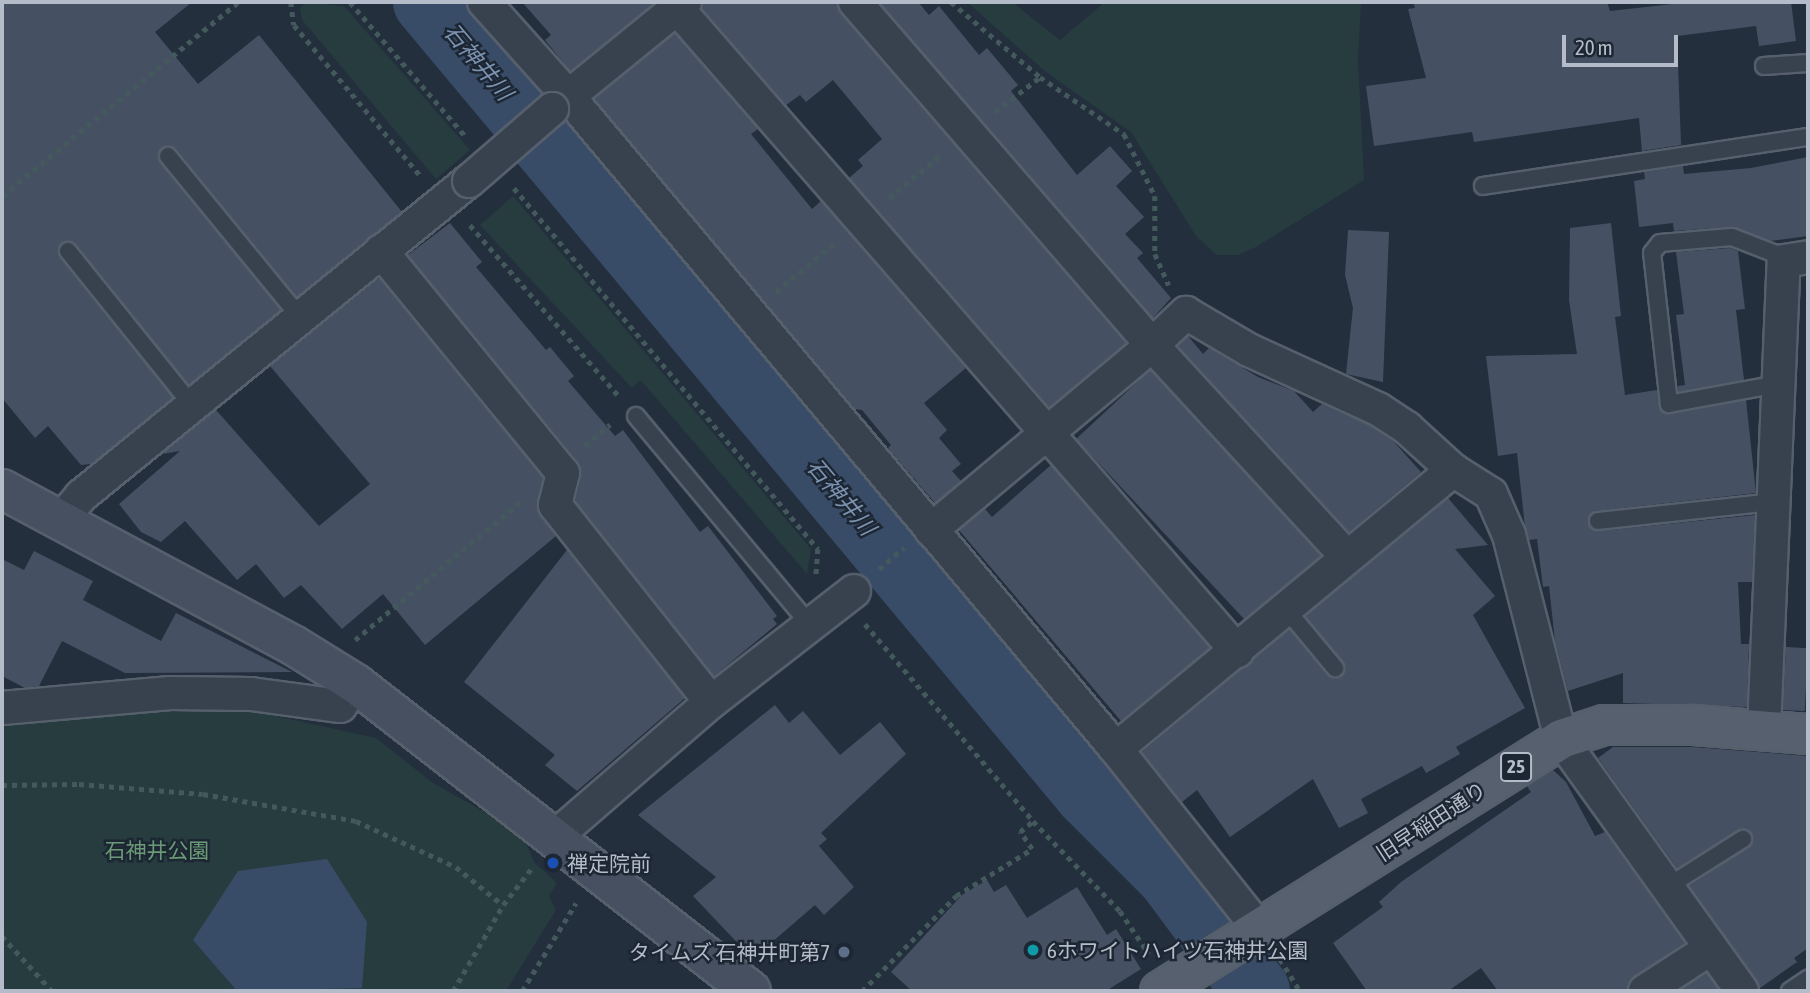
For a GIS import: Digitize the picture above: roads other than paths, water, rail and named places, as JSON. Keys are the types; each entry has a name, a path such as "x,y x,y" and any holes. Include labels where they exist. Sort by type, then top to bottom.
{"main road":[{"name":"旧早稲田通り","path":"1172,986 1561,739 1604,725 1808,734"}],"street":[{"path":"484,2 560,102 751,313 922,535 1116,749 1255,933"},
{"path":"855,2 966,134 1152,345 1346,556"},
{"path":"61,520 81,496 681,5 861,222 1237,651"},
{"path":"380,251 565,477 552,502 710,702"},
{"path":"1764,730 1778,384 1797,257"},
{"path":"922,535 1152,345 1186,313 1249,350 1378,409 1407,428 1453,470 1491,494 1501,509 1561,739 1742,991"},
{"path":"1116,749 1453,470"},
{"path":"2,489 293,645 356,684 751,991"},
{"path":"555,837 710,702 854,590"},
{"path":"2,708 170,693 251,694 340,706 356,684"},
{"path":"1645,991 1710,948"}],"lane":[{"path":"1764,66 1808,63"},
{"path":"1483,186 1808,137"},
{"path":"168,156 300,317"},
{"path":"1778,384 1669,404 1652,253 1660,243 1732,237 1797,257"},
{"path":"68,251 192,405"},
{"path":"636,416 810,625"},
{"path":"1598,521 1773,502"},
{"path":"1286,609 1335,668"},
{"path":"1667,887 1743,839"},
{"path":"1790,991 1808,979"}],"water":[{"path":"327,859 367,922 362,988 237,991 193,940 238,871"}],"waterway":[{"name":"石神井川","path":"427,2 1089,794 1171,876 1256,991"}],"place":[{"name":"禅定院前","path":"553,863"},
{"name":"6ホワイトハイツ石神井公園","path":"1033,950"},
{"name":"タイムズ 石神井町第7","path":"844,952"}],"park label":[{"name":"石神井公園","path":"157,850"}]}
